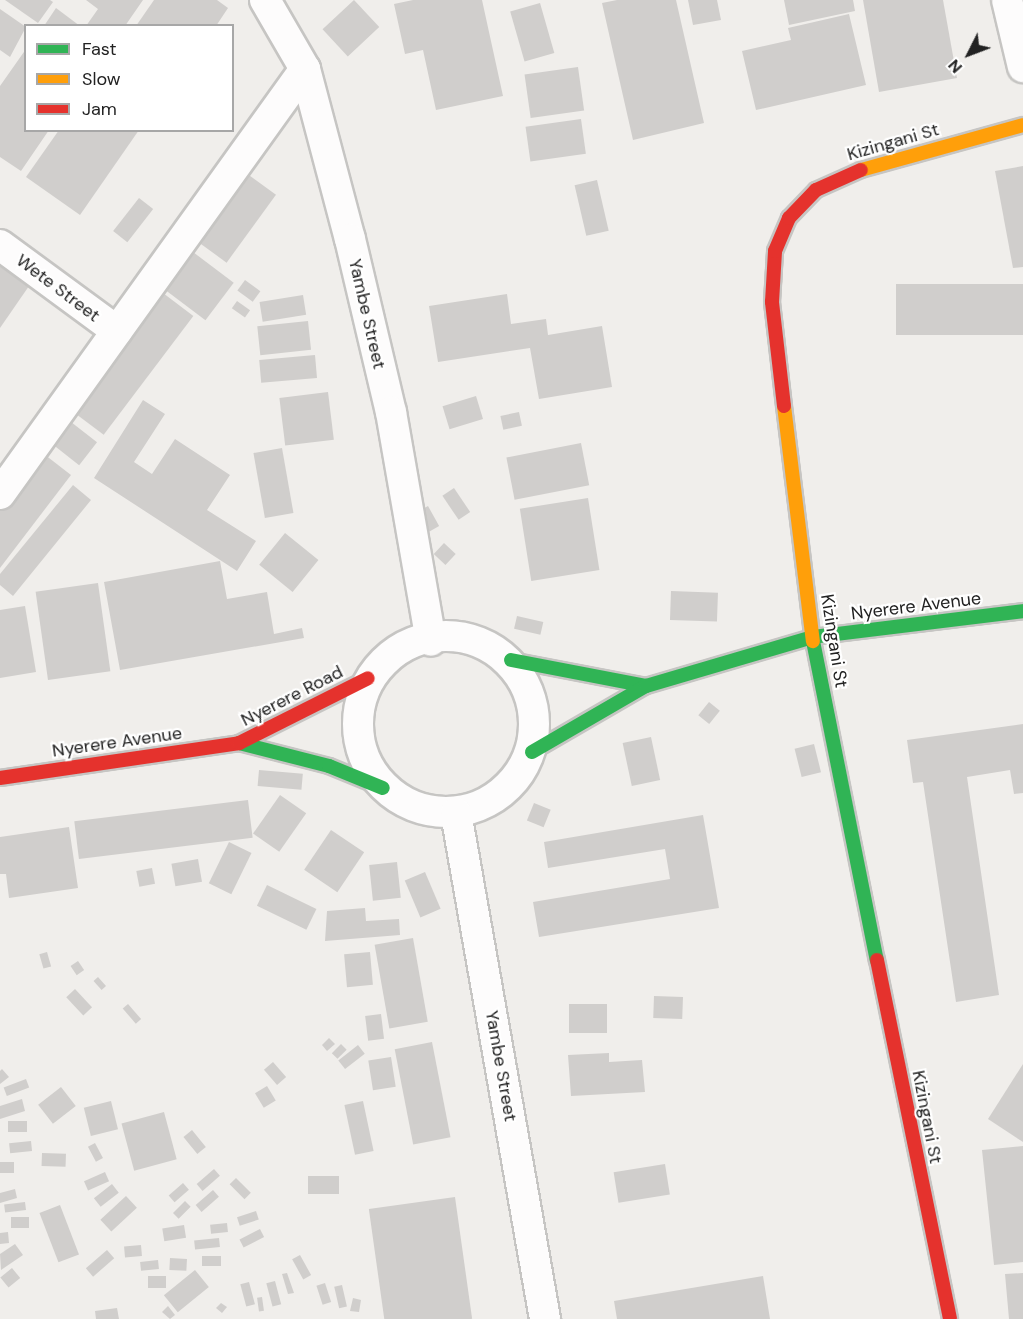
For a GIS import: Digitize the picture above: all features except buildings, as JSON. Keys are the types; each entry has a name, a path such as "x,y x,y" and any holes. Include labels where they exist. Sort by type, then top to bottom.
{"street":[{"name":"Yambe Street","path":"265,0 305,69 391,412 431,640"},
{"path":"1007,0 1023,67"},
{"path":"0,494 305,69"},
{"name":"Kizingani St","path":"950,1319 812,637 772,302 780,240 789,218 816,190 845,174 1023,125"},
{"name":"Wete Street","path":"0,245 117,331"},
{"name":"Nyerere Avenue","path":"812,637 1023,611"},
{"path":"646,686 511,660 470,636 431,640 392,651 368,678 356,716 362,755 383,788 417,809 456,813 503,794 532,752 646,686 812,637"},
{"path":"511,660 534,703 532,752"},
{"name":"Nyerere Road","path":"239,743 368,678"},
{"name":"Nyerere Avenue","path":"0,778 239,743"},
{"name":"Nyerere Road","path":"239,743 329,766 383,788"},
{"name":"Yambe Street","path":"456,813 545,1319"}],"traffic: fast":[{"path":"532,752 646,686 812,637 1023,611"},
{"path":"813,641 877,960"},
{"path":"511,660 646,686"},
{"path":"239,743 329,766 383,788"}],"traffic: slow":[{"path":"861,170 1023,125"},
{"path":"784,406 813,641"}],"traffic: jam":[{"path":"784,406 772,302 775,251 789,218 816,190 861,170"},
{"path":"0,778 239,743 368,678"},
{"path":"877,960 950,1319"}]}
